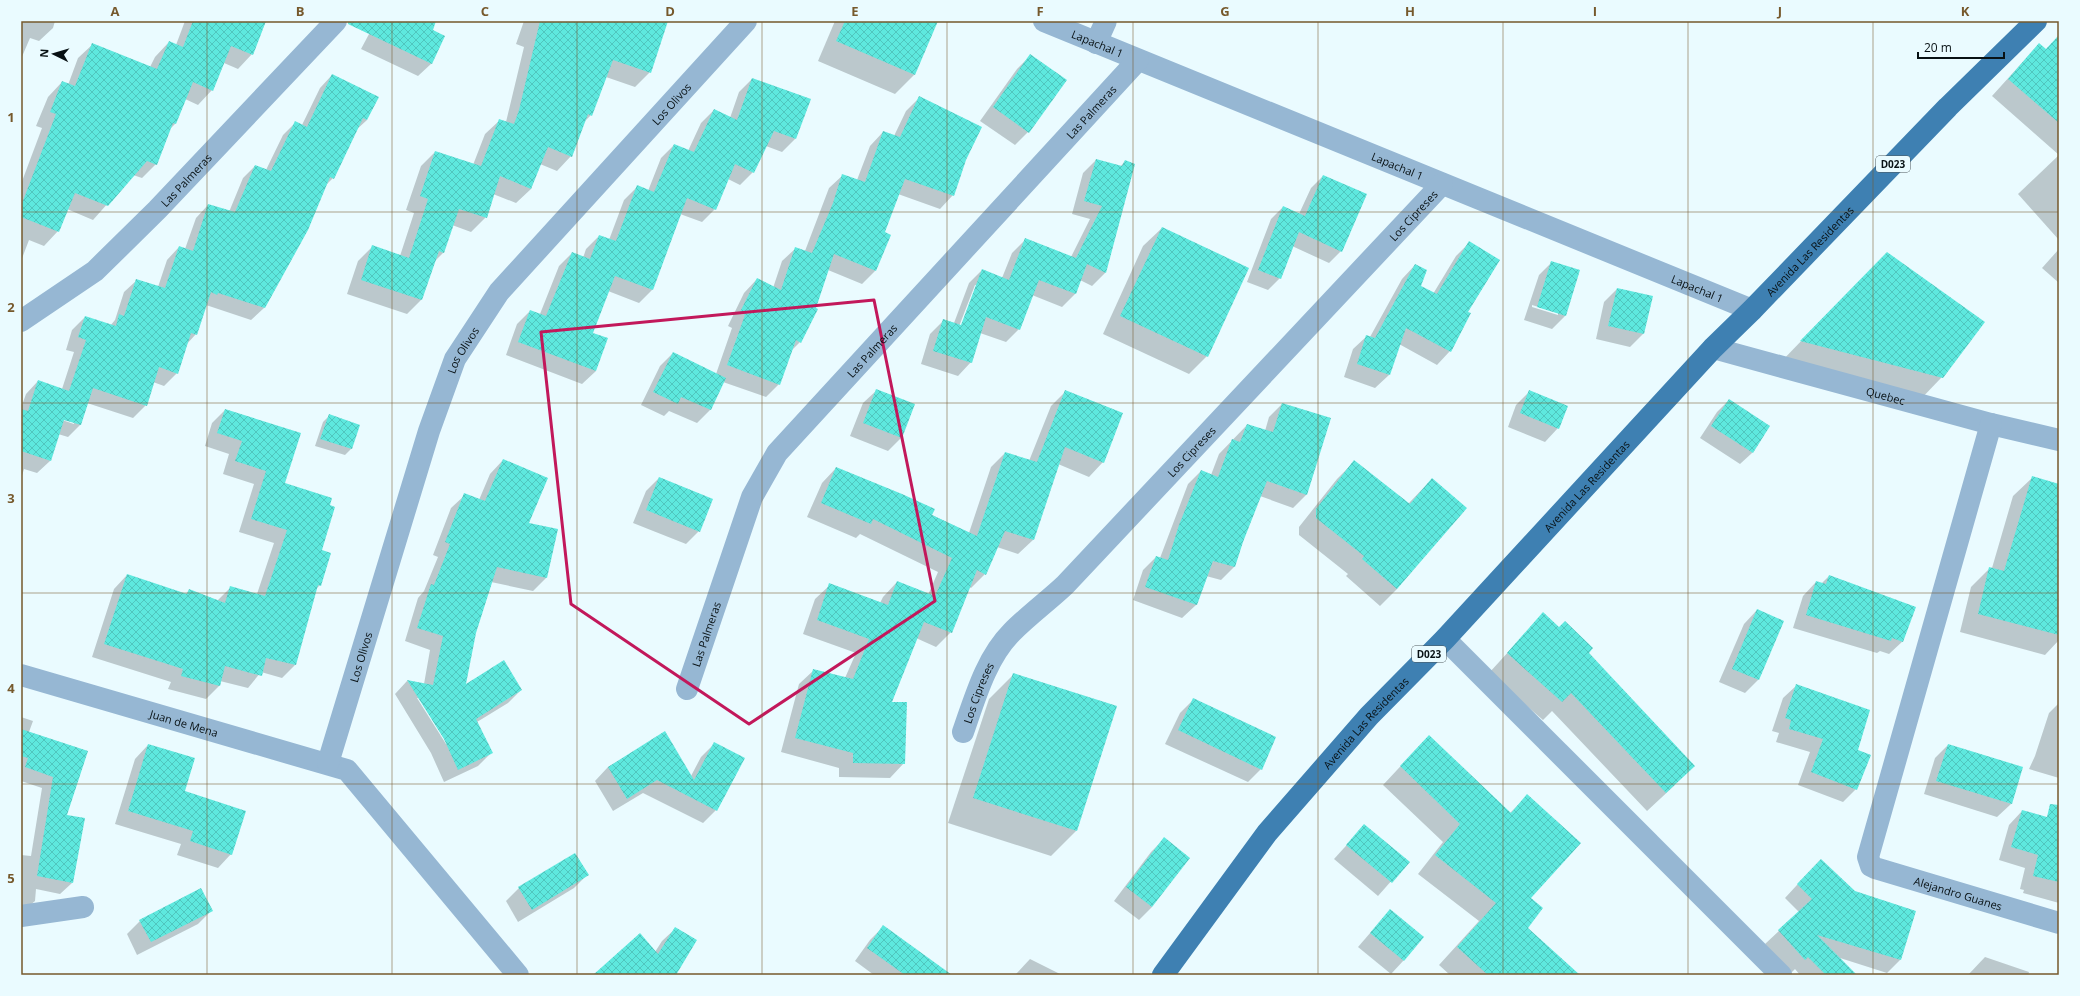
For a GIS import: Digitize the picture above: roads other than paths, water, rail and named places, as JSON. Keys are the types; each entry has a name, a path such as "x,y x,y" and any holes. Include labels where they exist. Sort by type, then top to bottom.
{"main road":[{"name":"Avenida Las Residentas","path":"1163,975 1266,833 1369,716 1445,638 1713,348 1752,310 1948,108 2036,21"}],"street":[{"name":"Las Palmeras","path":"21,322 95,271 157,210 336,21"},
{"name":"Los Olivos","path":"338,766 429,431 455,359 499,292 746,21"},
{"name":"Lapachal 1","path":"1044,21 1752,310"},
{"path":"1096,42 1106,21"},
{"name":"Las Palmeras","path":"687,689 752,497 777,453 1138,60"},
{"name":"Los Cipreses","path":"962,732 980,686 994,656 1012,632 1065,585 1442,184"},
{"name":"Quebec","path":"1713,348 1991,424 2059,440"},
{"name":"Alejandro Guanes","path":"1991,424 1868,853 1869,861 1875,868 2059,923"},
{"path":"1445,638 1773,972"},
{"name":"Juan de Mena","path":"21,675 338,766"},
{"path":"338,766 518,975"},
{"path":"21,916 83,906"}]}
